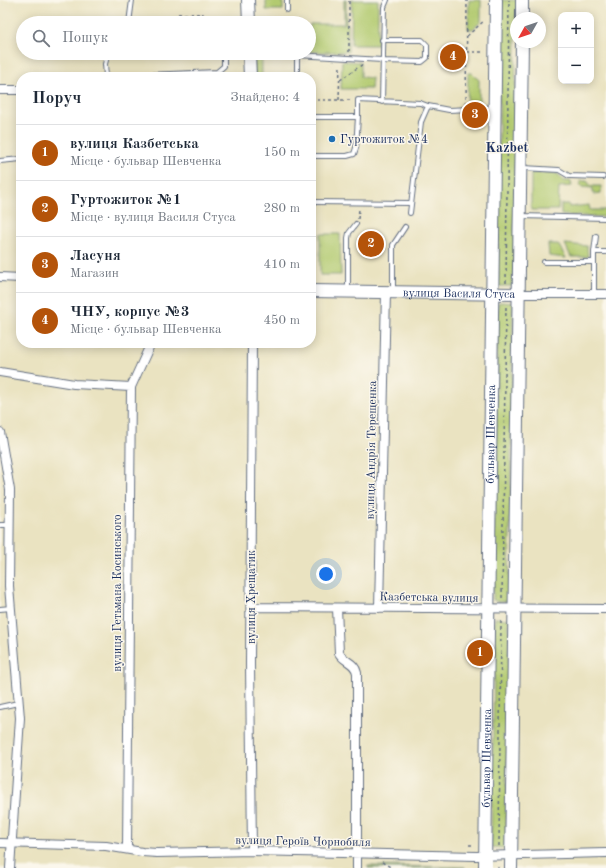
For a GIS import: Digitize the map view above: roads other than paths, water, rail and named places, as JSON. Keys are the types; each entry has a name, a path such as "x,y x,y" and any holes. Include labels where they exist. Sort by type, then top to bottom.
{"main road":[{"path":"248,0 249,16"},
{"name":"бульвар Шевченка","path":"485,862 496,0"},
{"path":"522,0 522,12"},
{"path":"512,868 522,48"},
{"path":"249,60 250,72"},
{"name":"вулиця Василя Стуса","path":"316,291 519,294"}],"street":[{"path":"0,90 16,90"},
{"path":"0,277 16,278"},
{"name":"вулиця Андрія Терещенка","path":"379,608 390,292"},
{"name":"вулиця Василя Стуса","path":"519,294 606,294"},
{"name":"вулиця Гетьмана Косинського","path":"127,848 130,484 133,398 131,387 149,348"},
{"name":"вулиця Хрещатик","path":"252,348 252,607 250,672 252,851"},
{"path":"0,372 74,384 131,387"},
{"path":"0,432 10,490 9,525 11,608 20,718 10,868"},
{"name":"Казбетська вулиця","path":"252,607 515,610 606,609"},
{"path":"337,608 339,654 342,658 354,666 357,673 357,868"},
{"name":"вулиця Героїв Чорнобиля","path":"0,843 12,842 106,846 127,848 148,853 252,851 380,855 485,862 512,854 606,853"}],"lane":[{"path":"130,16 132,0"},
{"path":"287,0 287,10"},
{"path":"382,102 382,40 384,7 387,0"},
{"path":"316,55 422,62 426,58 427,45 422,40 382,40"},
{"path":"106,60 106,72"},
{"path":"212,72 220,71 224,66 224,60"},
{"path":"297,60 297,70"},
{"path":"316,156 347,156 354,154 356,148 358,100 418,103 443,110 495,108"},
{"path":"410,213 421,122 428,106"},
{"path":"316,117 358,117"},
{"path":"0,161 16,159"},
{"path":"520,168 559,170 569,176 603,177"},
{"path":"316,202 411,204"},
{"path":"520,216 606,218"},
{"path":"348,292 348,238 349,233 356,224"},
{"path":"390,292 393,245 405,227"},
{"path":"594,294 594,252 596,236"},
{"path":"594,252 606,252"},
{"path":"544,262 594,262"},
{"path":"0,525 9,525"},
{"path":"0,609 11,608"},
{"path":"0,707 19,703"}],"place":[{"name":"ЧНУ, корпус №3","path":"453,57"},
{"name":"Ласуня","path":"475,115"},
{"name":"Гуртожиток №4","path":"332,139"},
{"name":"Гуртожиток №1","path":"371,244"},
{"name":"вулиця Казбетська","path":"480,653"}],"district":[{"name":"Kazbet","path":"507,147"}]}
